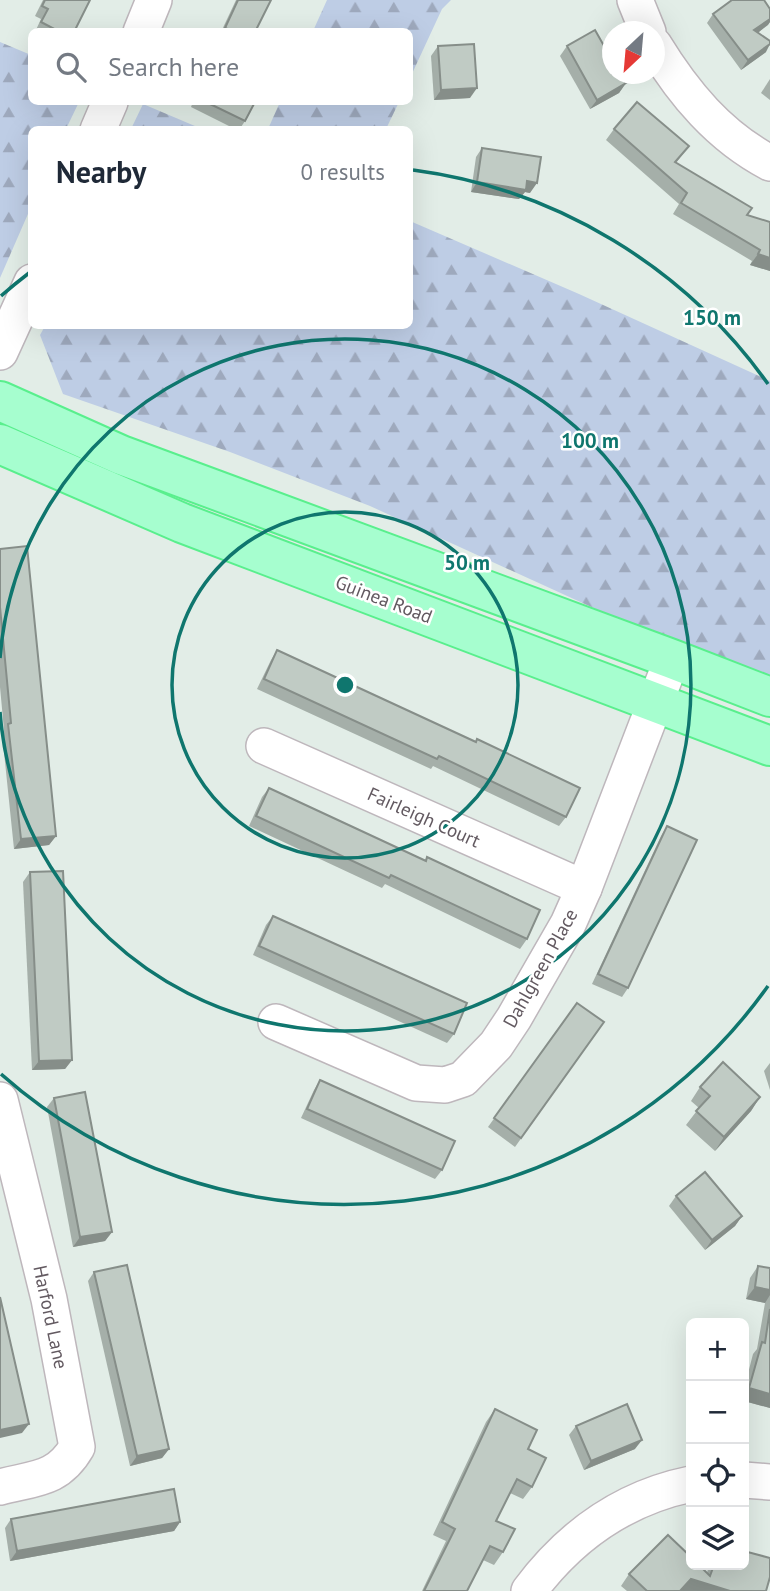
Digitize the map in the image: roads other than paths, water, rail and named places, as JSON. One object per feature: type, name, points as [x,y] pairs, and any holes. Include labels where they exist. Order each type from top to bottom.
[{"type":"main road","points":[[0,401],[121,455],[770,697]]},
{"type":"main road","name":"Guinea Road","points":[[0,444],[182,523],[770,746]]},
{"type":"street","points":[[143,28],[154,0]]},
{"type":"street","points":[[635,0],[644,21]]},
{"type":"street","points":[[665,63],[710,120],[741,145],[770,163]]},
{"type":"street","points":[[100,126],[109,105]]},
{"type":"street","points":[[0,352],[28,291]]},
{"type":"street","name":"Dahlgreen Place","points":[[276,1022],[416,1083],[445,1085],[463,1079],[496,1045],[568,924],[672,659]]},
{"type":"street","name":"Fairleigh Court","points":[[264,746],[584,888]]},
{"type":"street","name":"Harford Lane","points":[[0,1105],[49,1299],[77,1447],[67,1463],[53,1474],[0,1487]]},
{"type":"street","points":[[749,1480],[770,1482]]},
{"type":"street","points":[[529,1591],[557,1556],[598,1522],[646,1497],[686,1486]]}]
